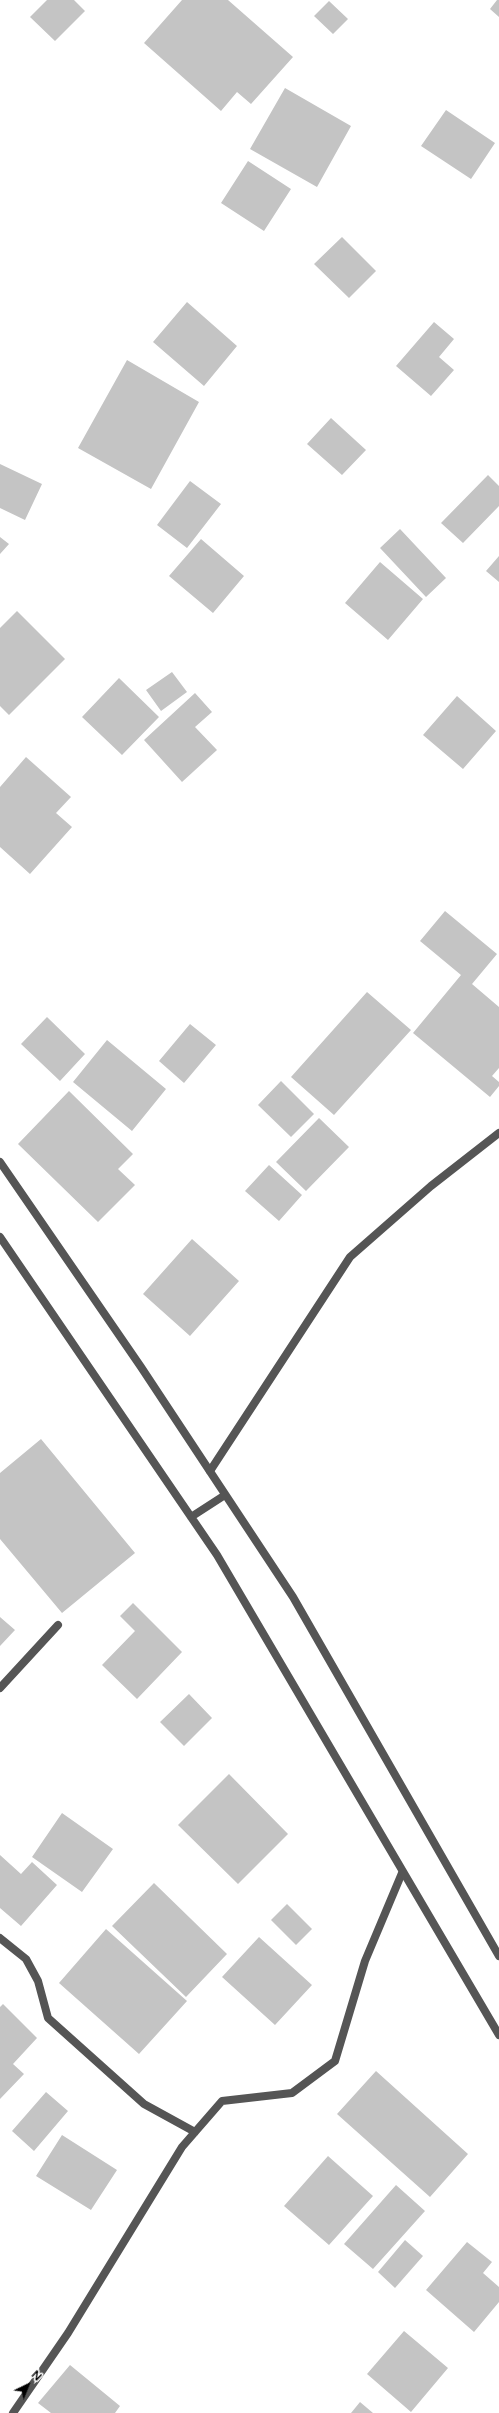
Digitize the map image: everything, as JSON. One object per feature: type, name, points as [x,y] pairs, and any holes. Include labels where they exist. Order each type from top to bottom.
[{"type":"street","points":[[210,1471],[350,1257],[432,1186],[499,1133]]},
{"type":"street","points":[[0,1162],[210,1471],[293,1597],[499,1956]]},
{"type":"street","points":[[0,1237],[217,1555],[499,2036]]},
{"type":"street","points":[[191,1517],[225,1495]]},
{"type":"street","points":[[0,1688],[58,1625]]},
{"type":"street","points":[[13,2413],[68,2333],[182,2147],[222,2101],[292,2093],[335,2061],[365,1961],[402,1872]]},
{"type":"street","points":[[0,1938],[26,1959],[38,1981],[48,2018],[144,2104],[195,2132]]},
{"type":"building","points":[[47,0],[74,0],[85,11],[55,41],[30,17]]},
{"type":"building","points":[[182,0],[228,0],[293,57],[251,104],[237,92],[221,111],[144,43]]},
{"type":"building","points":[[497,0],[499,0],[499,17],[490,9]]},
{"type":"building","points":[[329,1],[348,19],[333,34],[314,16]]},
{"type":"building","points":[[285,88],[351,126],[317,187],[250,149]]},
{"type":"building","points":[[446,110],[495,143],[471,179],[421,146]]},
{"type":"building","points":[[248,161],[291,189],[264,231],[221,203]]},
{"type":"building","points":[[342,237],[376,271],[349,298],[314,264]]},
{"type":"building","points":[[187,302],[237,346],[204,386],[153,342]]},
{"type":"building","points":[[434,322],[454,339],[439,357],[454,370],[431,396],[396,366]]},
{"type":"building","points":[[127,360],[199,402],[151,489],[78,448]]},
{"type":"building","points":[[331,418],[366,450],[342,475],[307,444]]},
{"type":"building","points":[[0,464],[42,484],[25,520],[0,508]]},
{"type":"building","points":[[488,475],[499,486],[499,506],[463,543],[441,523]]},
{"type":"building","points":[[190,481],[221,504],[187,548],[157,525]]},
{"type":"building","points":[[400,529],[446,578],[426,597],[380,548]]},
{"type":"building","points":[[0,537],[9,544],[0,554]]},
{"type":"building","points":[[201,539],[244,576],[213,613],[169,576]]},
{"type":"building","points":[[499,556],[499,582],[486,571]]},
{"type":"building","points":[[380,562],[423,599],[388,640],[345,603]]},
{"type":"building","points":[[17,611],[65,659],[9,715],[0,706],[0,628]]},
{"type":"building","points":[[172,672],[187,692],[161,711],[146,690]]},
{"type":"building","points":[[119,678],[159,717],[122,755],[82,717]]},
{"type":"building","points":[[195,693],[212,712],[195,727],[217,750],[182,782],[144,740]]},
{"type":"building","points":[[457,696],[496,731],[463,769],[423,735]]},
{"type":"building","points":[[26,757],[71,797],[56,813],[72,827],[30,874],[0,847],[0,787]]},
{"type":"building","points":[[445,911],[497,954],[472,984],[499,1007],[499,1068],[492,1076],[499,1082],[499,1086],[490,1097],[413,1033],[461,975],[420,941]]},
{"type":"building","points":[[367,992],[411,1030],[334,1115],[291,1077]]},
{"type":"building","points":[[47,1017],[85,1054],[60,1081],[21,1044]]},
{"type":"building","points":[[190,1024],[216,1045],[184,1083],[159,1061]]},
{"type":"building","points":[[107,1040],[166,1089],[132,1131],[73,1082]]},
{"type":"building","points":[[281,1081],[314,1114],[291,1137],[258,1105]]},
{"type":"building","points":[[69,1091],[133,1154],[118,1169],[135,1185],[98,1222],[18,1144]]},
{"type":"building","points":[[319,1118],[349,1147],[306,1191],[276,1162]]},
{"type":"building","points":[[269,1165],[302,1195],[279,1221],[245,1191]]},
{"type":"building","points":[[192,1239],[239,1281],[190,1336],[143,1294]]},
{"type":"building","points":[[41,1439],[135,1553],[62,1613],[0,1539],[0,1473]]},
{"type":"building","points":[[133,1603],[182,1652],[137,1699],[102,1665],[135,1631],[120,1616]]},
{"type":"building","points":[[0,1617],[15,1630],[0,1646]]},
{"type":"building","points":[[189,1694],[212,1718],[184,1746],[160,1722]]},
{"type":"building","points":[[229,1774],[288,1834],[238,1884],[178,1825]]},
{"type":"building","points":[[62,1813],[113,1849],[82,1892],[32,1857]]},
{"type":"building","points":[[0,1855],[21,1874],[32,1862],[57,1885],[21,1926],[0,1908]]},
{"type":"building","points":[[154,1883],[227,1954],[186,1997],[112,1926]]},
{"type":"building","points":[[287,1904],[312,1929],[296,1945],[271,1920]]},
{"type":"building","points":[[106,1929],[187,2001],[139,2054],[59,1983]]},
{"type":"building","points":[[259,1937],[312,1985],[275,2025],[222,1977]]},
{"type":"building","points":[[3,2004],[37,2038],[13,2064],[24,2074],[0,2099],[0,2007]]},
{"type":"building","points":[[376,2071],[468,2154],[430,2197],[337,2114]]},
{"type":"building","points":[[46,2092],[68,2111],[34,2151],[12,2131]]},
{"type":"building","points":[[62,2135],[117,2170],[91,2210],[36,2176]]},
{"type":"building","points":[[328,2156],[373,2196],[329,2245],[284,2206]]},
{"type":"building","points":[[396,2185],[425,2211],[373,2269],[344,2244]]},
{"type":"building","points":[[405,2240],[423,2256],[395,2288],[378,2272]]},
{"type":"building","points":[[467,2242],[492,2262],[483,2273],[499,2287],[499,2302],[474,2332],[426,2290]]},
{"type":"building","points":[[404,2331],[448,2368],[411,2412],[367,2374]]},
{"type":"building","points":[[70,2365],[120,2406],[115,2413],[51,2413],[38,2403]]},
{"type":"building","points":[[360,2402],[373,2413],[351,2413]]}]
